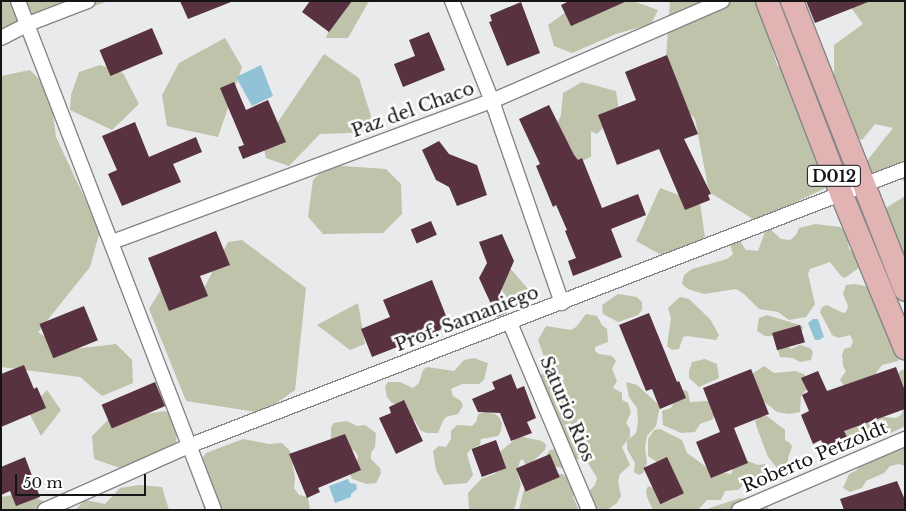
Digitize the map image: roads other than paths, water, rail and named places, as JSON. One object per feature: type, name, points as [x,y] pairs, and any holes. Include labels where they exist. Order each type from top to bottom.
[{"type":"main road","name":"D012","points":[[767,1],[841,193],[905,348]]},
{"type":"main road","name":"D012","points":[[792,1],[905,290]]},
{"type":"street","points":[[18,1],[191,445],[214,510]]},
{"type":"street","points":[[1,38],[28,24],[88,1]]},
{"type":"street","points":[[452,1],[492,101],[562,302]]},
{"type":"street","name":"Paz del Chaco","points":[[112,242],[492,101],[722,1]]},
{"type":"street","name":"Prof. Samaniego","points":[[46,510],[191,445],[905,169]]},
{"type":"street","name":"Saturio Rios","points":[[510,323],[588,510]]},
{"type":"street","name":"Roberto Petzoldt","points":[[739,510],[905,439]]},
{"type":"water","points":[[261,65],[273,96],[252,106],[236,77]]},
{"type":"water","points":[[813,319],[818,319],[824,337],[819,340],[815,340],[808,323]]},
{"type":"water","points":[[348,479],[350,483],[356,484],[357,489],[351,494],[351,497],[335,503],[329,486]]}]
